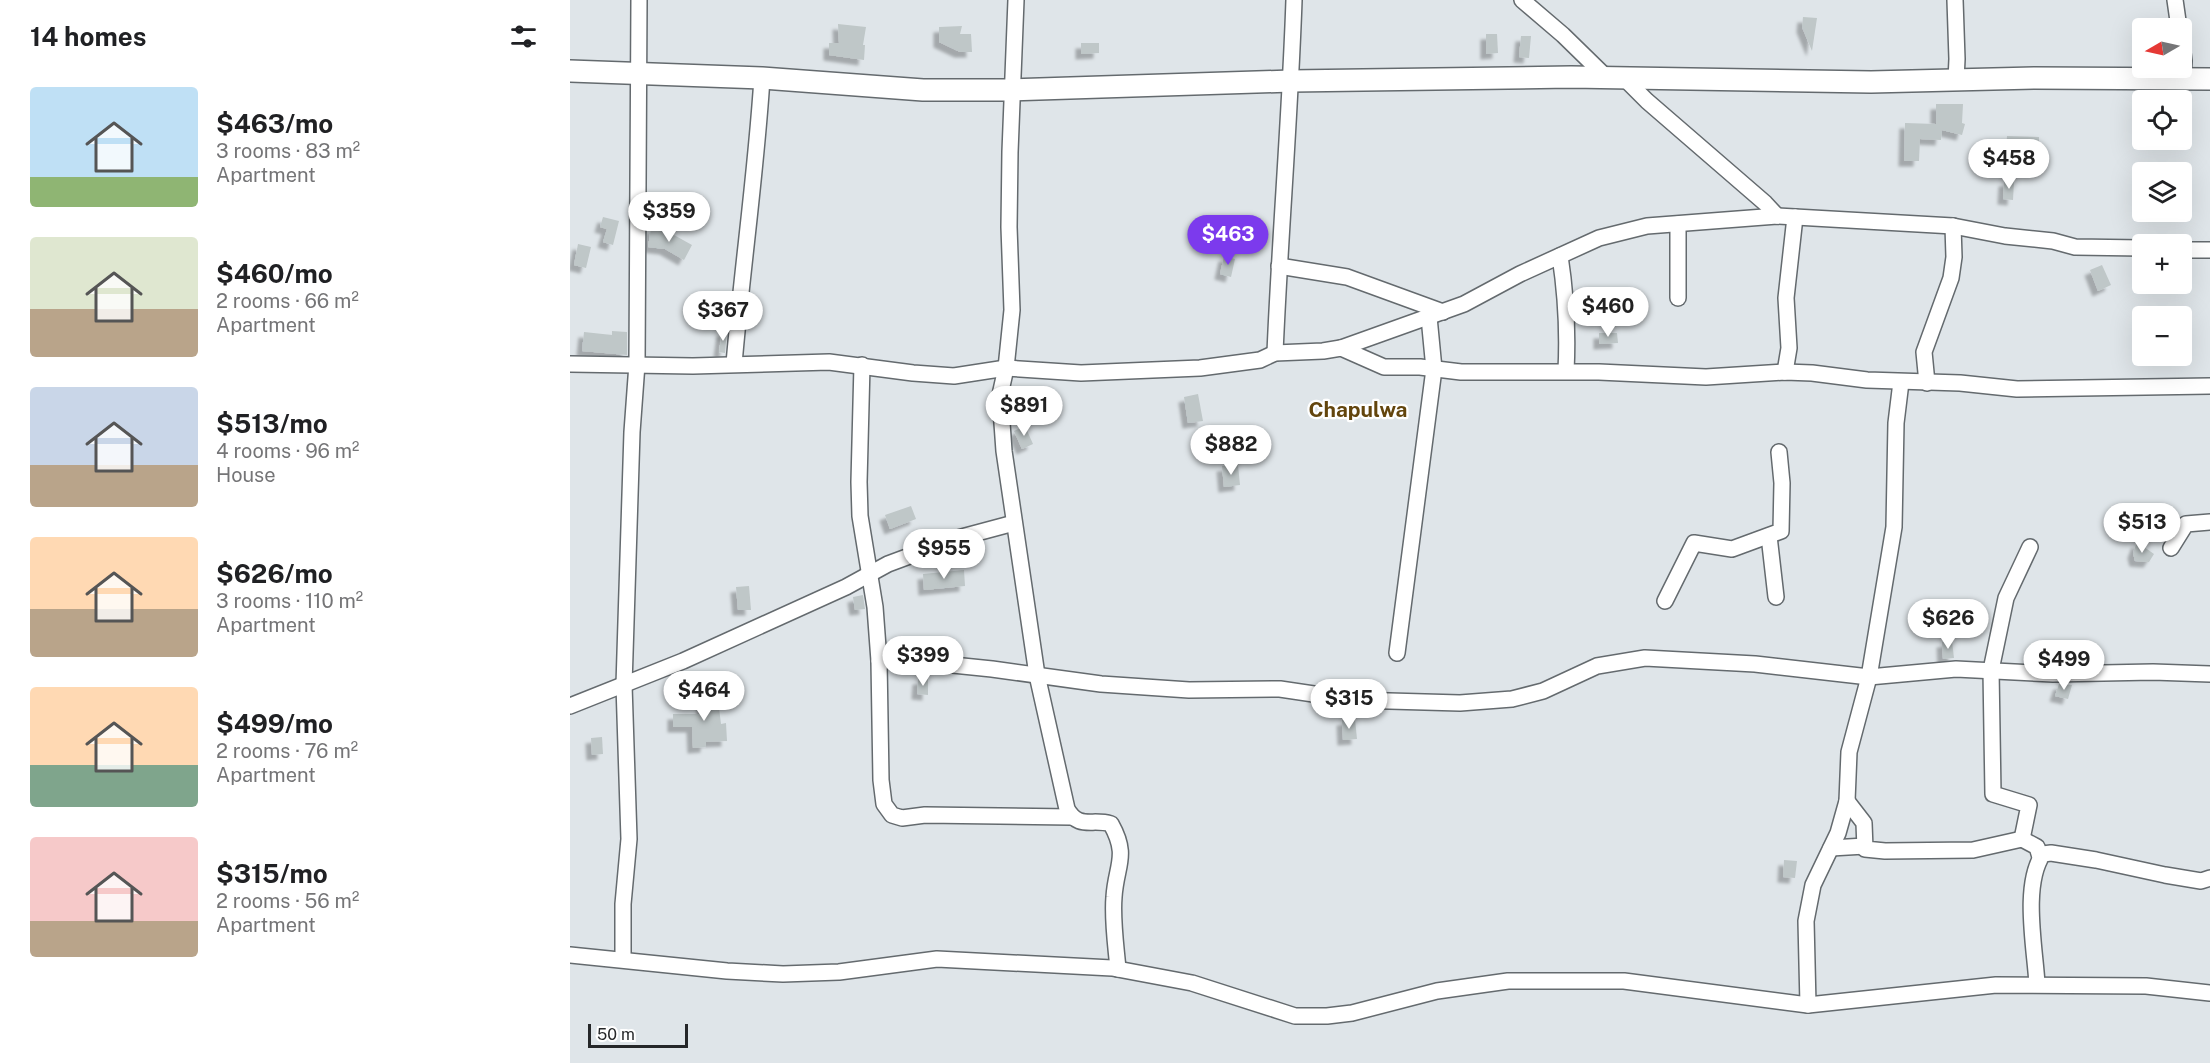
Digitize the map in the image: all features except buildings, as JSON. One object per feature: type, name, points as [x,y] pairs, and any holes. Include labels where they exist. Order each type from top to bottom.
[{"type":"street","points":[[623,959],[623,904],[629,839],[624,685],[632,432],[637,363],[639,0]]},
{"type":"street","points":[[1016,0],[1011,90],[1009,227],[1012,310],[1006,368],[1000,395],[1004,451],[1037,675],[1066,809],[1071,818]]},
{"type":"street","points":[[1275,353],[1278,266],[1292,81],[1294,0]]},
{"type":"street","points":[[1522,0],[1615,78],[1647,101],[1765,203],[1776,216]]},
{"type":"street","points":[[1955,0],[1958,59],[1956,80]]},
{"type":"street","points":[[2175,0],[2178,18]]},
{"type":"street","points":[[570,71],[762,78],[923,90],[1011,90],[1292,81],[1615,78],[1808,81],[2210,79]]},
{"type":"street","points":[[734,364],[762,78]]},
{"type":"street","points":[[570,364],[637,363],[693,366],[829,362],[954,376],[1006,368],[1081,373],[1200,368],[1260,360],[1275,353],[1341,348],[1464,304],[1520,274],[1599,237],[1624,231],[1678,224],[1776,216],[1953,226],[2005,236],[2053,241],[2075,247],[2132,248]]},
{"type":"street","points":[[1785,372],[1789,348],[1786,298],[1795,217]]},
{"type":"street","points":[[1678,224],[1678,298]]},
{"type":"street","points":[[1927,383],[1924,352],[1939,317],[1951,278],[1954,257],[1953,226]]},
{"type":"street","points":[[2192,250],[2210,250]]},
{"type":"street","points":[[1560,256],[1568,332],[1566,371]]},
{"type":"street","points":[[1278,266],[1347,277],[1436,314]]},
{"type":"street","points":[[1397,653],[1434,369],[1436,314]]},
{"type":"street","points":[[1341,348],[1384,367],[1461,372],[1566,371],[1706,377],[1785,372],[1901,382],[1960,383],[2034,389],[2210,386]]},
{"type":"street","points":[[862,365],[860,516],[871,574],[879,661],[881,780],[884,804],[892,815],[902,818],[925,815],[1071,818],[1080,822],[1104,821],[1112,824],[1119,838],[1122,856],[1113,898],[1118,969]]},
{"type":"street","points":[[1808,1005],[1806,921],[1813,885],[1838,833],[1847,801],[1849,752],[1869,677],[1894,527],[1896,423],[1901,382]]},
{"type":"street","points":[[1665,601],[1694,543],[1732,549],[1781,531],[1782,483],[1779,452]]},
{"type":"street","points":[[2171,548],[2186,524],[2210,522]]},
{"type":"street","points":[[570,705],[683,661],[888,564],[931,548],[1014,524]]},
{"type":"street","points":[[1769,536],[1776,597]]},
{"type":"street","points":[[2022,839],[2029,804],[1993,795],[1991,670],[2006,597],[2030,547]]},
{"type":"street","points":[[879,661],[904,660],[1112,685],[1189,690],[1280,689],[1354,700],[1460,703],[1512,699],[1543,691],[1597,666],[1645,658],[1755,664],[1869,677],[1934,670],[1991,670],[2052,674],[2152,672],[2210,674]]},
{"type":"street","points":[[1847,801],[1864,823],[1865,849],[1885,851],[1973,850],[2022,839],[2037,847],[2040,857]]},
{"type":"street","points":[[1831,848],[1865,846]]},
{"type":"street","points":[[2037,984],[2032,892],[2036,864],[2043,854],[2051,853],[2106,861],[2201,881],[2210,878]]},
{"type":"street","points":[[570,955],[727,972],[783,974],[839,972],[937,959],[1052,963],[1118,969],[1192,983],[1294,1016],[1352,1013],[1437,991],[1508,981],[1624,981],[1808,1005],[1996,985],[2146,986],[2210,993]]},
{"type":"district","name":"Chapulwa","points":[[1358,410]]}]
